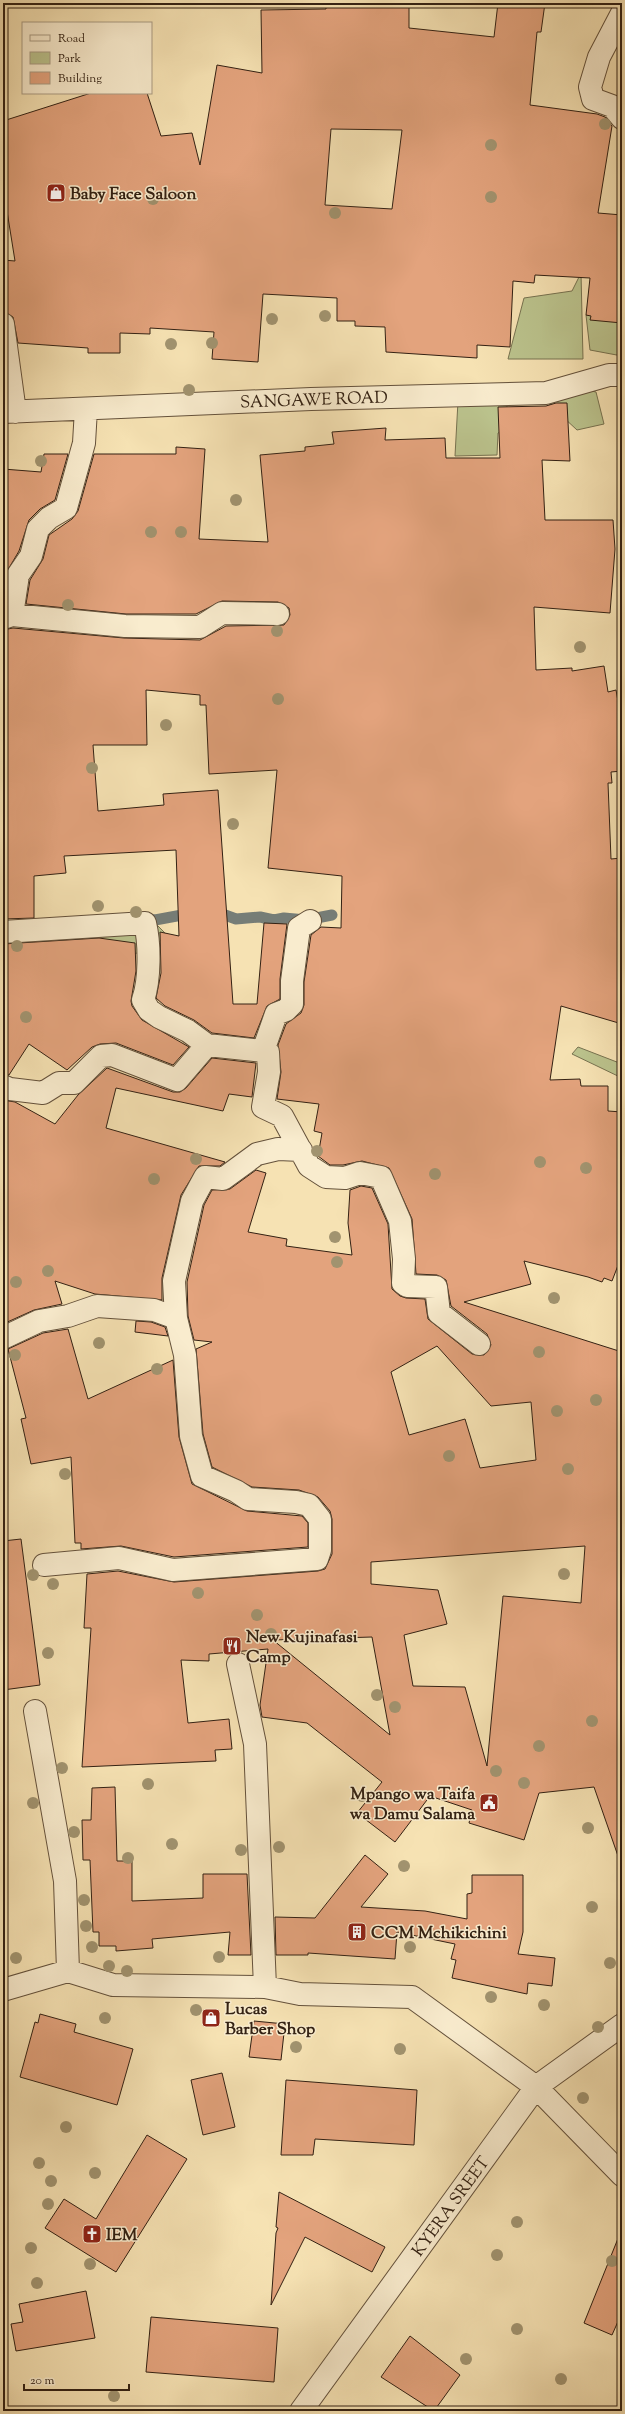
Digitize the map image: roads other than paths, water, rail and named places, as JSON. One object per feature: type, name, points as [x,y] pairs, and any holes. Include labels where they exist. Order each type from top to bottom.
[{"type":"street","points":[[622,13],[599,57],[590,86],[593,98],[612,106],[622,118]]},
{"type":"street","points":[[3,324],[9,412]]},
{"type":"street","name":"SANGAWE ROAD","points":[[9,412],[311,399],[546,393],[609,375],[622,375]]},
{"type":"street","points":[[86,408],[84,444],[66,508],[49,518],[38,530],[31,556],[18,575],[8,616],[125,626],[200,627],[222,613],[278,614]]},
{"type":"street","points":[[263,1050],[276,1014],[286,1010],[292,1004],[292,981],[299,928],[310,921]]},
{"type":"street","points":[[3,932],[145,923],[149,940],[144,1005],[158,1017],[188,1031],[207,1045],[263,1050],[268,1052],[269,1072],[263,1107],[282,1116],[309,1166],[326,1177],[345,1178],[360,1173],[381,1177],[400,1221],[404,1259],[404,1283],[407,1286],[436,1287],[439,1313],[479,1344]]},
{"type":"street","points":[[3,1086],[10,1089],[43,1093],[58,1083],[74,1084],[101,1056],[112,1055],[176,1080],[207,1045]]},
{"type":"street","points":[[44,1565],[119,1558],[173,1570],[317,1559],[319,1556],[320,1519],[309,1505],[296,1502],[248,1499],[236,1491],[202,1476],[191,1436],[185,1355],[176,1318],[174,1281],[192,1201],[205,1178],[223,1179],[257,1154],[278,1149],[301,1150]]},
{"type":"street","points":[[3,1338],[39,1321],[68,1316],[97,1306],[154,1310],[176,1318]]},
{"type":"street","points":[[238,1664],[256,1744],[264,1987]]},
{"type":"street","points":[[35,1711],[65,1880],[68,1971]]},
{"type":"street","points":[[3,1990],[68,1971],[112,1985],[264,1987],[300,1994],[412,1997],[536,2087],[622,2175]]},
{"type":"street","name":"KYERA SREET","points":[[301,2411],[536,2087],[622,2025]]},
{"type":"waterway","points":[[141,918],[155,920],[193,913]]},
{"type":"waterway","points":[[214,917],[220,918],[225,915],[236,919],[260,917],[274,920],[284,918],[306,920],[332,915]]},
{"type":"place","name":"Baby Face Saloon","points":[[56,193]]},
{"type":"place","name":"New Kujinafasi Camp","points":[[232,1646]]},
{"type":"place","name":"Mpango wa Taifa wa Damu Salama","points":[[489,1803]]},
{"type":"place","name":"CCM Mchikichini","points":[[357,1932]]},
{"type":"place","name":"Lucas Barber Shop","points":[[211,2018]]},
{"type":"place","name":"IEM","points":[[92,2234]]}]
